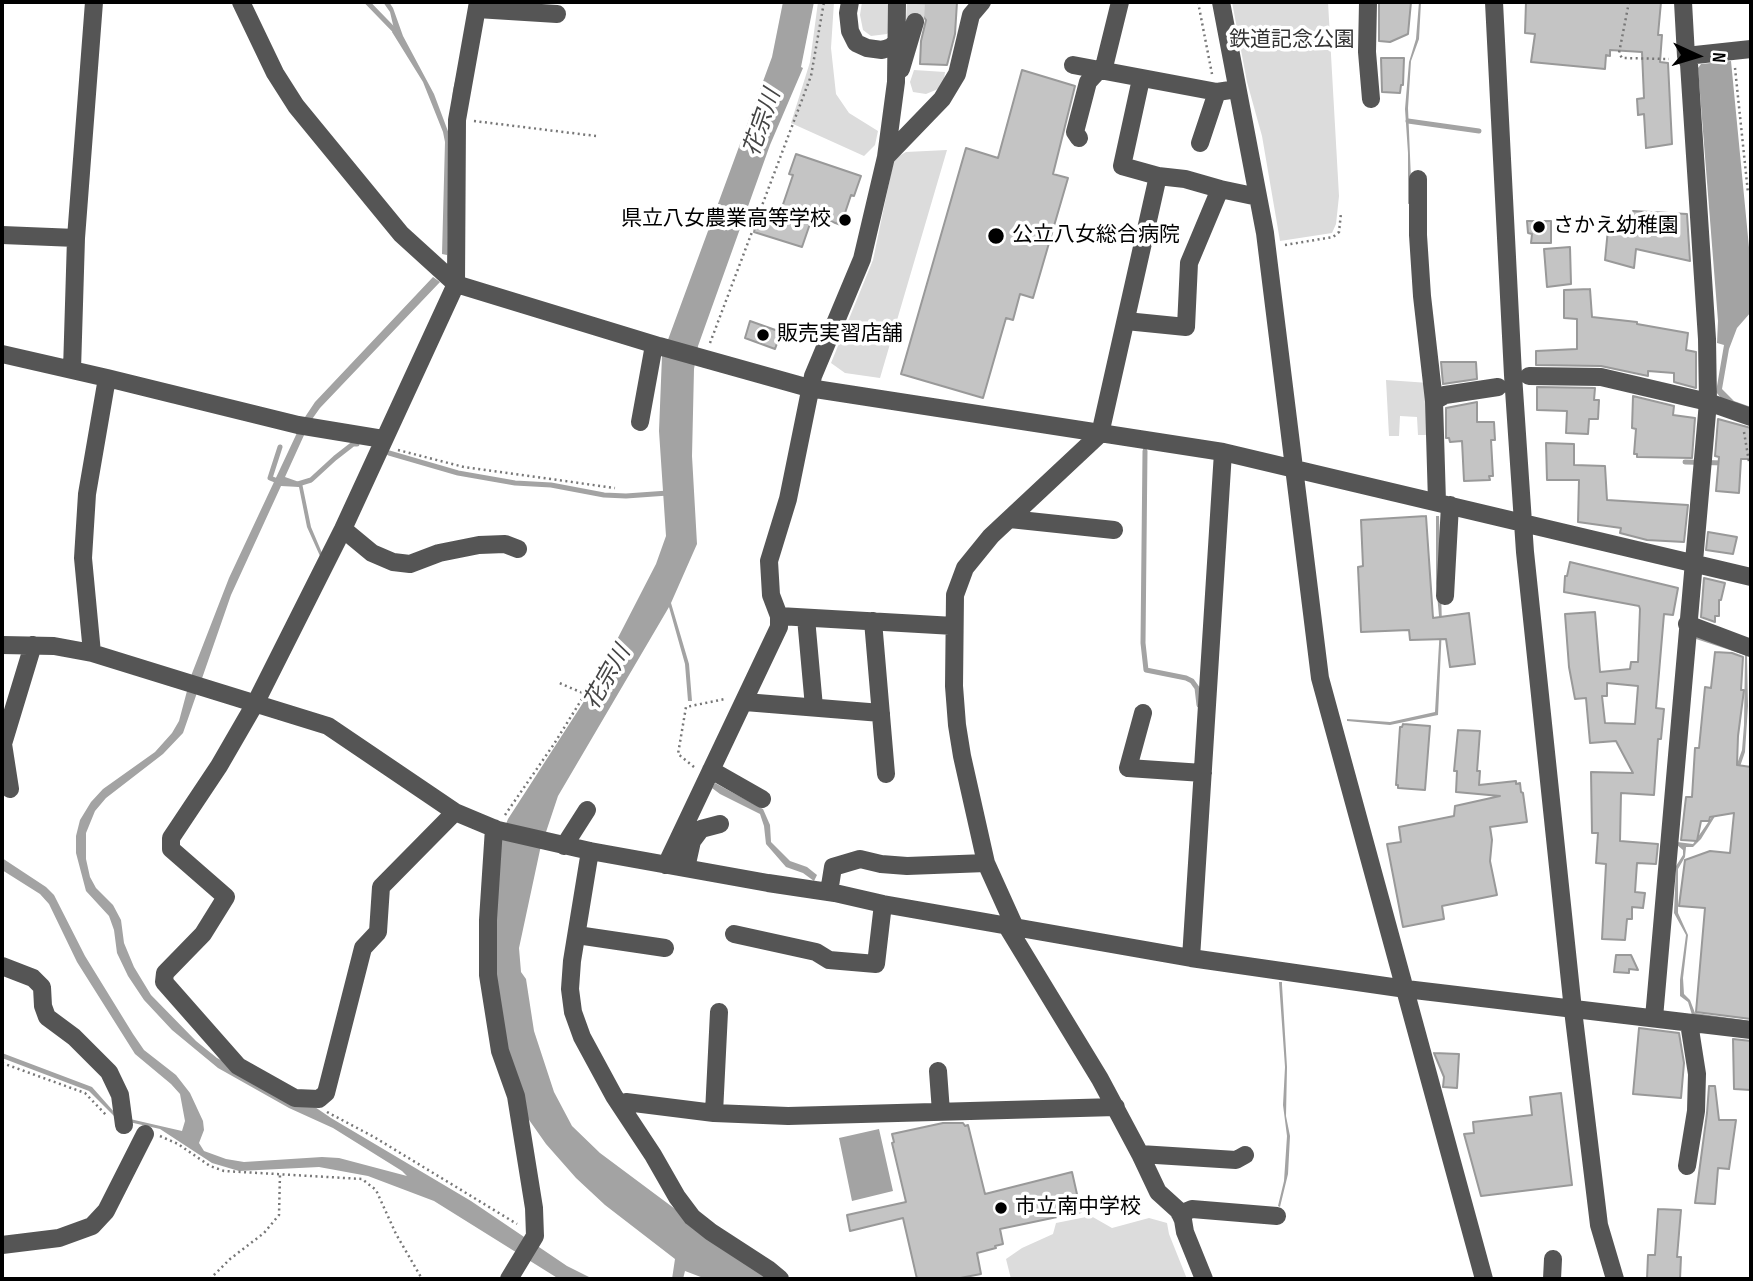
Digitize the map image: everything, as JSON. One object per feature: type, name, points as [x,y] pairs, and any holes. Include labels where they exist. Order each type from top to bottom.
[{"type":"street","points":[[72,370],[76,237],[94,2]]},
{"type":"street","points":[[241,2],[275,73],[296,106],[401,234],[456,284],[657,346],[704,353],[809,388],[1223,452],[1751,577]]},
{"type":"street","points":[[850,2],[850,31],[856,43],[883,50],[897,41]]},
{"type":"street","points":[[666,865],[779,628],[779,616],[771,595],[769,561],[788,499],[809,388],[862,259],[886,157],[896,82],[897,2]]},
{"type":"street","points":[[886,157],[942,99],[957,74],[971,15],[982,2]]},
{"type":"street","points":[[1079,138],[1075,132],[1088,82],[1101,71],[1120,2]]},
{"type":"street","points":[[1222,2],[1265,233],[1320,678],[1484,1279]]},
{"type":"street","points":[[1368,2],[1367,52],[1371,99]]},
{"type":"street","points":[[1494,2],[1523,523],[1573,1010],[1599,1225],[1615,1279]]},
{"type":"street","points":[[1654,1018],[1708,402],[1707,339],[1689,64],[1686,58],[1682,2]]},
{"type":"street","points":[[455,811],[381,887],[378,932],[363,948],[326,1093],[315,1100],[295,1098],[238,1066],[164,982],[165,973],[203,934],[226,897],[171,849],[171,838],[219,766],[256,702],[343,529],[456,284],[457,120],[478,5],[558,14]]},
{"type":"street","points":[[896,82],[907,55],[915,22]]},
{"type":"street","points":[[1686,58],[1751,48]]},
{"type":"street","points":[[1073,65],[1217,92],[1237,89]]},
{"type":"street","points":[[1141,79],[1122,166],[1258,197]]},
{"type":"street","points":[[1200,143],[1217,92]]},
{"type":"street","points":[[1158,176],[1100,434],[991,536],[965,568],[955,595],[957,725],[986,863],[1009,924],[1116,1107],[1158,1192],[1180,1214],[1204,1279]]},
{"type":"street","points":[[1418,179],[1422,296],[1443,504],[1445,596]]},
{"type":"street","points":[[1126,321],[1186,327],[1189,263],[1220,189]]},
{"type":"street","points":[[2,235],[76,237]]},
{"type":"street","points":[[640,422],[657,346]]},
{"type":"street","points":[[3,360],[72,370],[382,442]]},
{"type":"street","points":[[1529,376],[1601,377],[1708,402],[1746,416]]},
{"type":"street","points":[[92,653],[83,558],[87,494],[107,378]]},
{"type":"street","points":[[1434,401],[1444,395],[1498,387]]},
{"type":"street","points":[[1191,958],[1223,452]]},
{"type":"street","points":[[1010,519],[1114,530]]},
{"type":"street","points":[[343,529],[372,553],[393,562],[410,564],[439,553],[479,545],[505,544],[518,550]]},
{"type":"street","points":[[779,616],[954,626]]},
{"type":"street","points":[[806,618],[814,708]]},
{"type":"street","points":[[873,621],[886,774]]},
{"type":"street","points":[[1687,624],[1745,646]]},
{"type":"street","points":[[2,645],[54,646],[92,653],[328,726],[455,811],[496,829],[557,844],[1191,958],[1406,989],[1751,1030]]},
{"type":"street","points":[[10,789],[3,744],[33,645]]},
{"type":"street","points":[[748,695],[814,708],[880,713]]},
{"type":"street","points":[[1143,713],[1128,768],[1203,773]]},
{"type":"street","points":[[709,774],[762,799]]},
{"type":"street","points":[[557,844],[587,810]]},
{"type":"street","points":[[686,868],[691,841],[701,830],[720,824]]},
{"type":"street","points":[[496,829],[488,919],[488,975],[500,1051],[516,1096],[534,1208],[535,1236],[509,1279]]},
{"type":"street","points":[[590,851],[570,989],[573,1012],[591,1057],[692,1217],[780,1279]]},
{"type":"street","points":[[829,892],[833,867],[860,859],[907,866],[986,863]]},
{"type":"street","points":[[734,934],[816,952],[830,961],[876,964],[883,904]]},
{"type":"street","points":[[577,935],[665,948]]},
{"type":"street","points":[[2,966],[33,978],[42,987],[43,1006],[47,1017],[74,1037],[109,1072],[120,1095],[124,1125]]},
{"type":"street","points":[[714,1113],[719,1012]]},
{"type":"street","points":[[1687,1166],[1696,1111],[1697,1074],[1689,1023]]},
{"type":"street","points":[[938,1070],[941,1112]]},
{"type":"street","points":[[626,1102],[714,1113],[788,1116],[1116,1107]]},
{"type":"street","points":[[2,1245],[59,1238],[92,1226],[106,1211],[145,1134]]},
{"type":"street","points":[[1140,1154],[1236,1160],[1245,1155]]},
{"type":"street","points":[[1180,1214],[1192,1209],[1277,1216]]},
{"type":"street","points":[[1552,1279],[1553,1259]]},
{"type":"path","points":[[704,353],[811,76],[824,2]]},
{"type":"path","points":[[1198,2],[1217,92]]},
{"type":"path","points":[[1629,2],[1619,53],[1622,58],[1686,58]]},
{"type":"path","points":[[1733,51],[1748,193]]},
{"type":"path","points":[[457,120],[596,136]]},
{"type":"path","points":[[1285,245],[1333,237],[1339,232],[1341,213]]},
{"type":"path","points":[[1746,416],[1751,466]]},
{"type":"path","points":[[382,442],[464,467],[615,488]]},
{"type":"path","points":[[496,829],[585,694],[558,682]]},
{"type":"path","points":[[709,774],[678,754],[686,707],[748,695]]},
{"type":"path","points":[[2,1063],[85,1093],[110,1120],[124,1125]]},
{"type":"path","points":[[315,1100],[326,1111],[374,1137],[535,1236]]},
{"type":"path","points":[[145,1134],[157,1135],[178,1144],[210,1166],[224,1171],[362,1179],[376,1189],[396,1234],[422,1279]]},
{"type":"path","points":[[210,1279],[230,1259],[264,1233],[279,1215],[280,1174]]},
{"type":"green space","points":[[818,2],[834,2],[831,48],[836,94],[849,113],[878,131],[875,145],[864,156],[791,123],[810,62]]},
{"type":"green space","points":[[862,2],[891,2],[892,28],[887,34],[871,36],[863,30],[860,15]]},
{"type":"green space","name":"鉄道記念公園","points":[[1232,2],[1328,2],[1339,196],[1336,224],[1332,233],[1280,241],[1262,136],[1247,82]]},
{"type":"green space","points":[[914,70],[945,72],[943,87],[926,94],[913,92],[910,82]]},
{"type":"green space","points":[[947,150],[880,378],[845,373],[831,363],[873,260],[894,159],[906,152]]},
{"type":"green space","points":[[1386,380],[1429,383],[1431,435],[1418,435],[1417,417],[1400,416],[1399,436],[1389,436]]},
{"type":"green space","points":[[1091,1216],[1112,1228],[1149,1218],[1167,1223],[1187,1279],[1011,1279],[1006,1259],[1022,1248],[1053,1234],[1056,1223]]},
{"type":"water","points":[[383,2],[389,2],[393,8],[403,36],[434,94],[449,134],[453,90],[462,52],[449,174],[447,255],[442,254],[443,132],[423,82],[392,32],[394,29],[390,12]]},
{"type":"water","name":"花宗川","points":[[783,2],[814,2],[801,67],[803,68],[770,145],[698,346],[694,369],[692,456],[697,544],[671,603],[689,664],[692,701],[688,701],[685,664],[669,607],[558,796],[540,850],[519,948],[521,972],[526,979],[534,1031],[554,1092],[572,1126],[600,1153],[769,1279],[706,1279],[685,1271],[683,1279],[672,1279],[675,1259],[605,1205],[576,1178],[527,1117],[503,1043],[493,985],[498,844],[508,819],[590,692],[656,564],[666,536],[659,431],[662,356],[772,57]]},
{"type":"water","points":[[1419,2],[1419,39],[1411,61],[1408,108],[1412,203],[1408,204],[1405,109],[1409,62],[1416,39]]},
{"type":"water","points":[[1731,61],[1751,268],[1751,312],[1737,328],[1729,349],[1722,389],[1734,401],[1751,407],[1751,411],[1721,398],[1716,392],[1724,345],[1717,343],[1718,321],[1698,68],[1701,64]]},
{"type":"water","points":[[433,277],[440,282],[320,408],[310,422],[285,477],[302,483],[311,527],[322,553],[320,556],[307,527],[299,487],[281,486],[231,595],[183,733],[163,754],[106,798],[95,811],[86,833],[86,859],[96,888],[113,905],[121,920],[124,943],[134,967],[151,995],[196,1041],[217,1058],[312,1105],[471,1201],[567,1266],[593,1279],[559,1279],[434,1201],[368,1176],[319,1167],[239,1171],[212,1163],[160,1129],[129,1122],[130,1119],[182,1131],[185,1121],[180,1094],[135,1054],[77,962],[49,904],[40,894],[2,870],[2,858],[54,895],[85,956],[133,1034],[144,1050],[176,1075],[190,1093],[203,1121],[204,1130],[199,1143],[204,1151],[244,1162],[339,1158],[407,1176],[333,1128],[289,1108],[218,1068],[172,1030],[144,1000],[128,976],[117,953],[109,916],[86,891],[76,853],[76,836],[80,820],[91,802],[103,789],[155,752],[179,721],[191,676],[229,578],[303,420],[315,402]]},
{"type":"water","points":[[1436,516],[1439,516],[1442,626],[1438,715],[1390,725],[1347,721],[1390,722],[1435,712],[1440,627],[1436,583]]},
{"type":"water","points":[[1694,632],[1747,655],[1748,706],[1745,752],[1733,787],[1701,839],[1693,847],[1686,847],[1685,857],[1678,869],[1678,913],[1688,935],[1684,994],[1690,1000],[1695,1013],[1751,1022],[1692,1015],[1688,1002],[1680,996],[1686,935],[1674,913],[1676,866],[1683,855],[1677,842],[1693,844],[1725,798],[1742,750],[1744,725],[1745,655],[1693,638]]},
{"type":"water","points":[[715,783],[763,809],[770,825],[771,842],[790,861],[807,867],[817,875],[814,881],[803,873],[786,867],[766,844],[760,814],[720,794],[712,788]]},
{"type":"water","points":[[1279,982],[1282,982],[1287,1067],[1286,1116],[1290,1136],[1288,1174],[1280,1207],[1287,1136],[1283,1105],[1285,1067]]},
{"type":"water","points":[[2,1053],[92,1087],[115,1113],[115,1117],[89,1091],[2,1058]]},
{"type":"water","points":[[879,1129],[893,1191],[852,1201],[839,1138]]},
{"type":"building","points":[[909,2],[957,2],[955,34],[947,65],[920,64],[921,41],[926,20],[919,11],[908,13]]},
{"type":"building","points":[[1379,2],[1411,2],[1408,34],[1390,42],[1379,41]]},
{"type":"building","points":[[1526,2],[1661,2],[1658,35],[1662,35],[1660,62],[1668,63],[1672,144],[1646,148],[1644,114],[1638,115],[1637,99],[1644,98],[1642,52],[1610,50],[1610,56],[1606,55],[1605,69],[1531,62],[1535,34],[1525,33]]},
{"type":"building","points":[[1381,58],[1404,58],[1400,93],[1382,92]]},
{"type":"building","name":"公立八女総合病院","points":[[1022,70],[1075,86],[1053,174],[1068,178],[1033,298],[1020,294],[1013,320],[1006,318],[983,398],[901,374],[966,148],[998,158]]},
{"type":"building","points":[[796,154],[861,176],[841,225],[813,215],[802,247],[754,232],[758,219],[776,225],[793,175],[789,174]]},
{"type":"building","points":[[1633,211],[1687,214],[1690,261],[1636,249],[1634,268],[1605,260],[1608,229],[1632,230]]},
{"type":"building","name":"さかえ幼稚園","points":[[1527,221],[1551,221],[1551,243],[1531,243],[1532,234],[1528,233]]},
{"type":"building","points":[[1570,247],[1571,284],[1547,287],[1544,249]]},
{"type":"building","points":[[1590,289],[1592,317],[1637,322],[1688,333],[1686,350],[1696,352],[1696,388],[1674,382],[1674,373],[1648,371],[1648,376],[1601,366],[1536,365],[1536,351],[1577,349],[1577,319],[1564,318],[1564,290]]},
{"type":"building","name":"販売実習店舗","points":[[750,321],[781,332],[775,349],[745,338]]},
{"type":"building","points":[[1441,362],[1476,362],[1477,379],[1443,384]]},
{"type":"building","points":[[1537,387],[1595,388],[1594,400],[1599,400],[1598,419],[1589,419],[1588,434],[1566,433],[1567,411],[1537,410]]},
{"type":"building","points":[[1633,396],[1674,406],[1673,415],[1695,418],[1692,458],[1637,457],[1637,454],[1634,454],[1636,429],[1632,428]]},
{"type":"building","points":[[1477,402],[1477,422],[1494,422],[1495,440],[1491,440],[1493,476],[1489,476],[1490,480],[1464,481],[1462,441],[1450,442],[1449,438],[1446,438],[1446,408]]},
{"type":"building","points":[[1718,419],[1751,428],[1751,459],[1741,459],[1739,493],[1716,491]]},
{"type":"building","points":[[1546,443],[1574,444],[1574,465],[1605,466],[1607,500],[1688,505],[1684,542],[1647,540],[1620,533],[1621,528],[1578,522],[1579,480],[1547,480]]},
{"type":"building","points":[[1426,516],[1433,618],[1469,613],[1475,664],[1450,667],[1446,639],[1410,640],[1409,630],[1361,632],[1358,567],[1363,566],[1361,520]]},
{"type":"building","points":[[1708,532],[1737,537],[1733,554],[1706,550]]},
{"type":"building","points":[[1570,562],[1678,588],[1673,615],[1664,614],[1656,708],[1664,709],[1661,739],[1658,739],[1654,795],[1621,793],[1620,841],[1658,844],[1656,864],[1637,863],[1635,892],[1645,893],[1643,908],[1632,907],[1632,919],[1627,919],[1625,940],[1602,939],[1606,864],[1596,863],[1598,833],[1592,833],[1591,772],[1633,773],[1616,741],[1590,743],[1586,698],[1575,699],[1569,667],[1565,614],[1595,612],[1600,672],[1630,669],[1631,662],[1638,662],[1640,609],[1639,606],[1564,592]],"holes":[[[1607,683],[1638,686],[1635,724],[1605,723],[1602,696],[1607,696]]]},
{"type":"building","points":[[1704,578],[1725,583],[1719,600],[1719,616],[1715,616],[1715,622],[1701,617]]},
{"type":"building","points":[[1715,652],[1743,657],[1741,690],[1744,690],[1737,765],[1751,767],[1751,1019],[1696,1012],[1705,908],[1679,906],[1685,860],[1710,851],[1730,853],[1734,813],[1701,821],[1697,841],[1681,840],[1686,797],[1692,797],[1695,748],[1699,748],[1705,687],[1711,688]]},
{"type":"building","points":[[1403,724],[1430,726],[1425,790],[1398,788],[1396,785],[1400,727]]},
{"type":"building","points":[[1458,730],[1480,731],[1477,771],[1480,771],[1479,785],[1516,781],[1516,784],[1520,783],[1527,822],[1490,827],[1490,861],[1497,895],[1442,906],[1444,919],[1403,927],[1387,844],[1401,842],[1399,827],[1454,816],[1455,806],[1500,796],[1456,792],[1457,771],[1454,771]]},
{"type":"building","points":[[1616,955],[1631,955],[1638,970],[1629,969],[1629,973],[1614,972]]},
{"type":"building","points":[[1639,1028],[1679,1033],[1684,1063],[1681,1098],[1633,1094]]},
{"type":"building","points":[[1733,1039],[1751,1041],[1751,1090],[1734,1089]]},
{"type":"building","points":[[1434,1053],[1459,1054],[1457,1088],[1443,1087],[1444,1077]]},
{"type":"building","points":[[1709,1086],[1715,1086],[1719,1120],[1736,1120],[1729,1169],[1718,1168],[1715,1204],[1695,1203]]},
{"type":"building","points":[[1561,1093],[1572,1185],[1481,1196],[1464,1134],[1474,1133],[1473,1122],[1532,1115],[1530,1097]]},
{"type":"building","points":[[943,1123],[968,1125],[985,1194],[1072,1172],[1081,1212],[1000,1229],[1003,1244],[977,1253],[981,1274],[955,1279],[917,1279],[903,1218],[850,1231],[847,1215],[906,1202],[892,1134]]},
{"type":"building","points":[[1658,1209],[1681,1210],[1677,1257],[1681,1257],[1680,1279],[1647,1279],[1648,1255],[1655,1255]]},
{"type":"waterway","points":[[367,2],[399,35]]},
{"type":"waterway","points":[[1408,121],[1479,131]]},
{"type":"waterway","points":[[298,484],[311,480],[335,458],[353,444],[357,444]]},
{"type":"waterway","points":[[280,447],[270,478],[280,482]]},
{"type":"waterway","points":[[1145,451],[1143,643],[1146,670],[1192,681],[1197,688],[1199,705]]},
{"type":"waterway","points":[[389,453],[458,473],[515,483],[551,485],[604,495],[668,493]]},
{"type":"waterway","points":[[1685,462],[1724,463]]},
{"type":"tunnel","points":[[915,22],[916,2]]},
{"type":"place","name":"県立八女農業高等学校","points":[[845,220]]},
{"type":"place","name":"さかえ幼稚園","points":[[1539,227]]},
{"type":"place","name":"公立八女総合病院","points":[[996,236]]},
{"type":"place","name":"販売実習店舗","points":[[763,335]]},
{"type":"place","name":"市立南中学校","points":[[1001,1208]]}]
